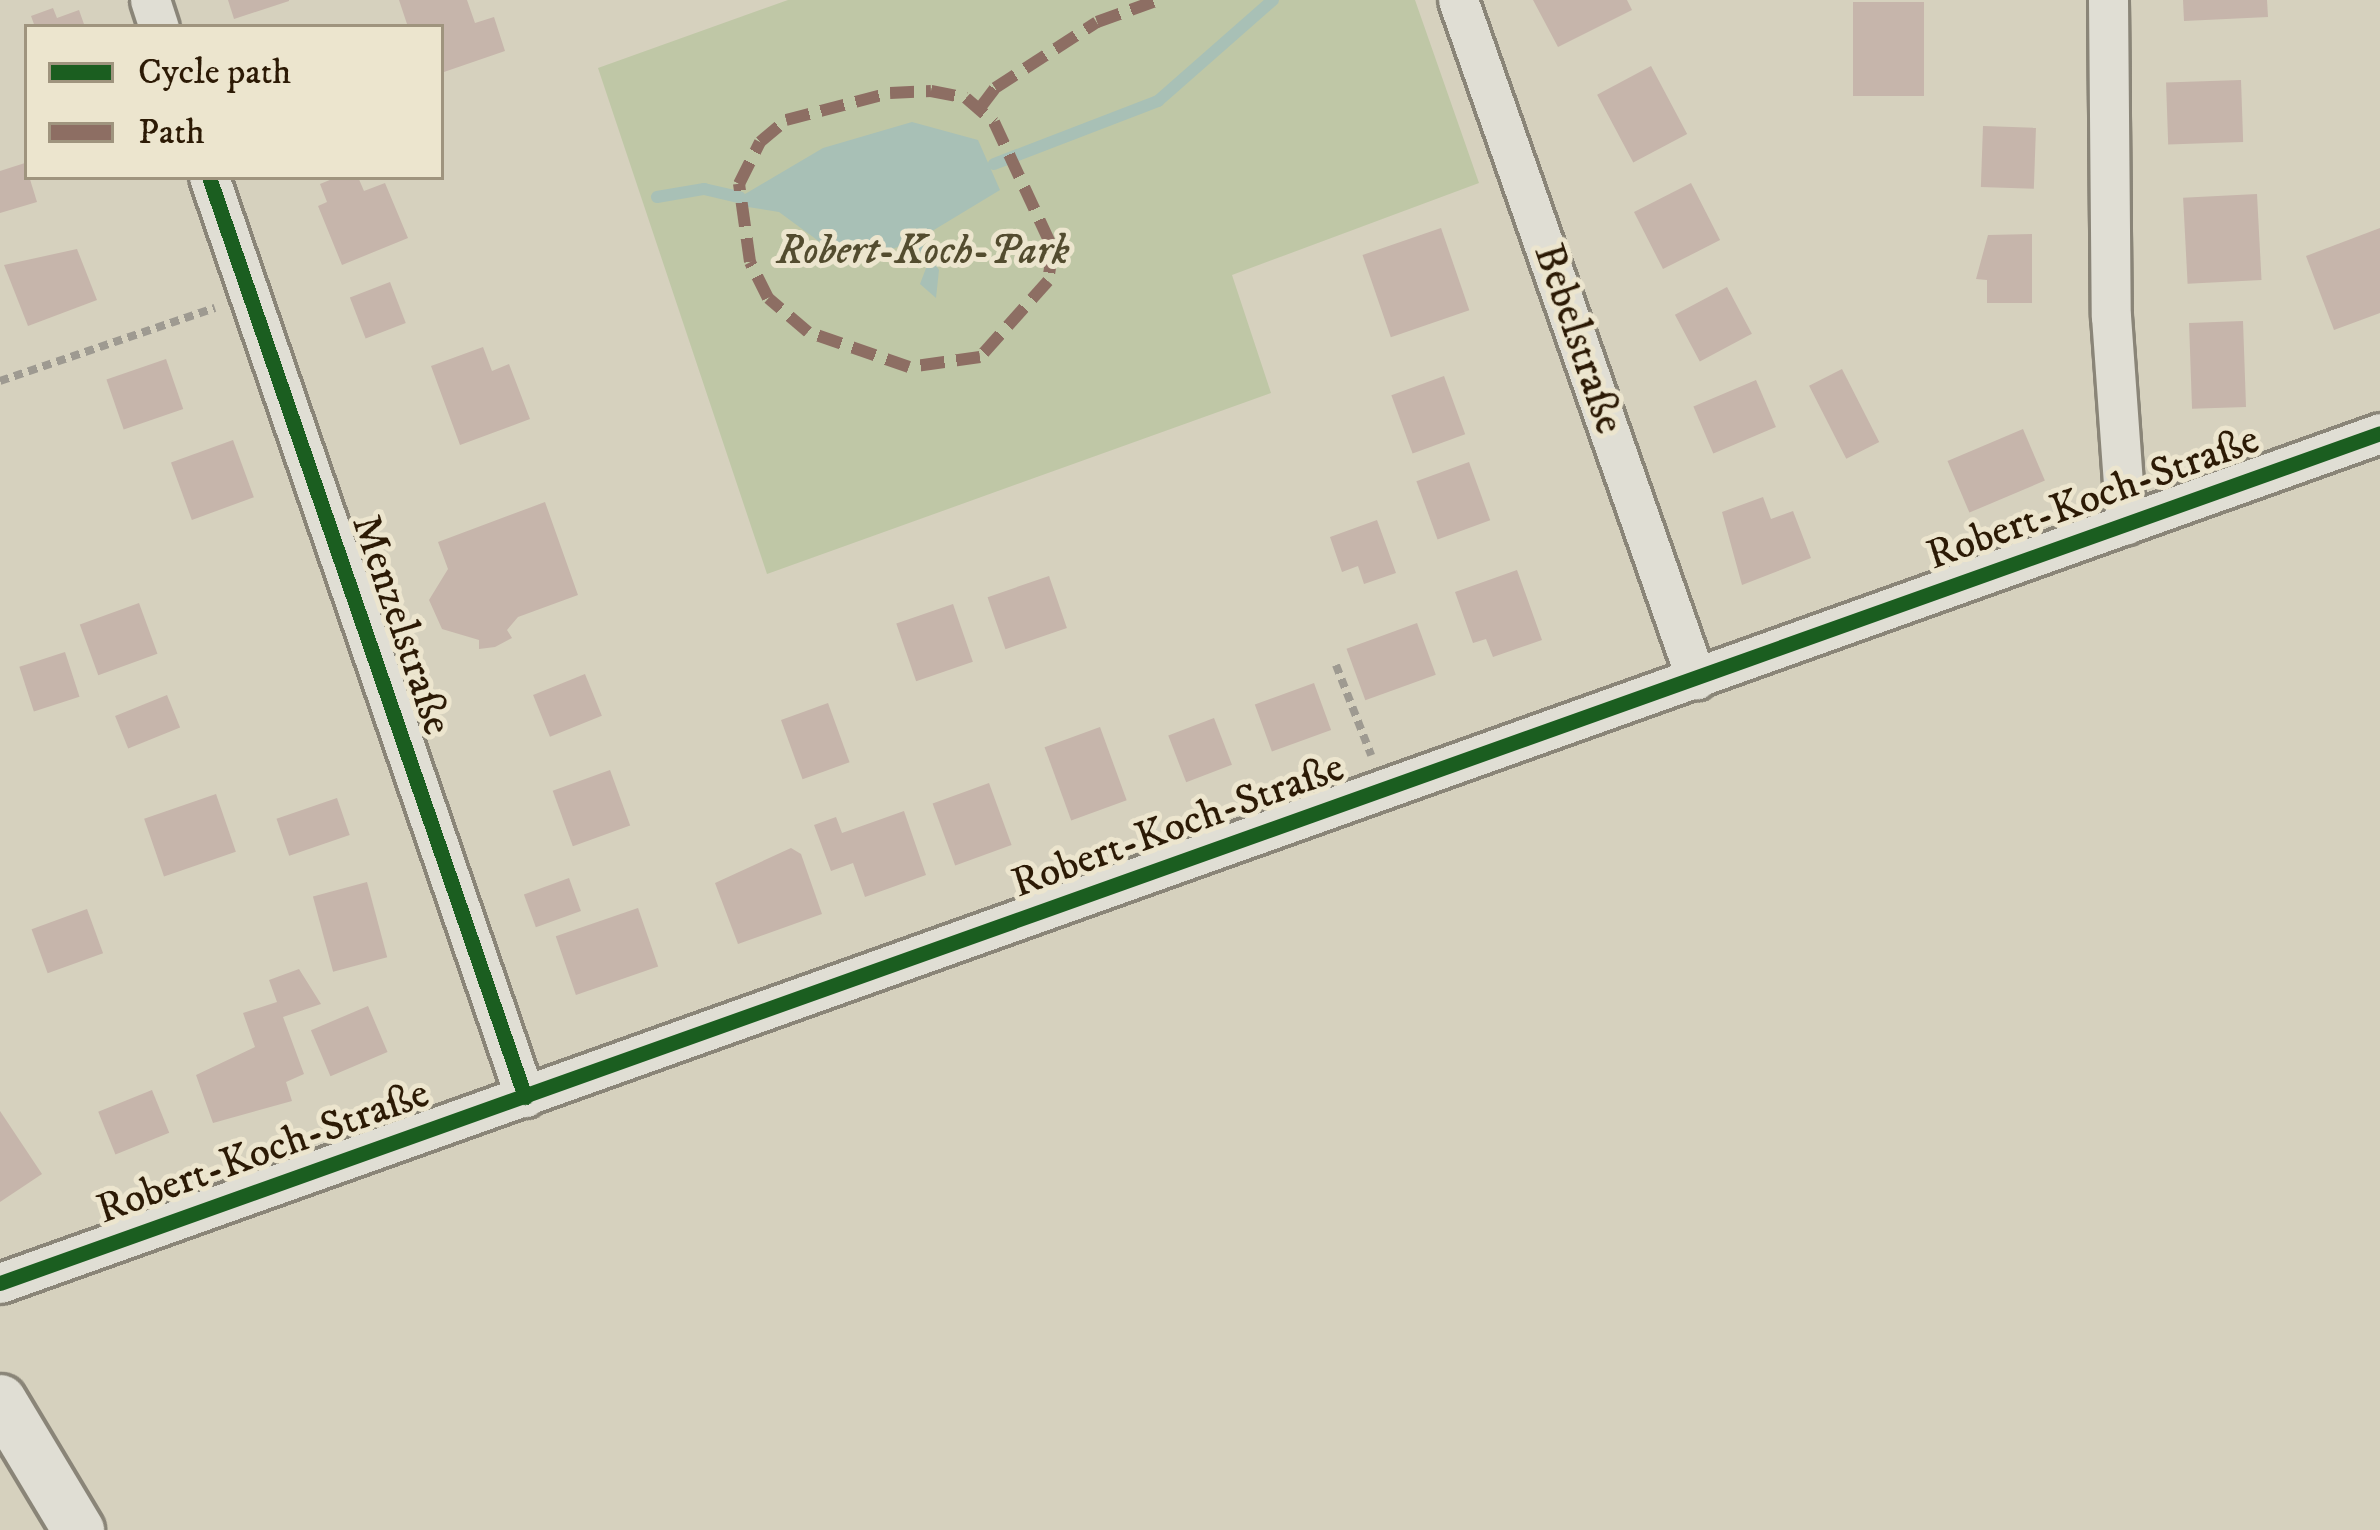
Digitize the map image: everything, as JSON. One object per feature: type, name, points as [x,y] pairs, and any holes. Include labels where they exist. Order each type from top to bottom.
[{"type":"street","name":"Bebelstraße","points":[[1458,0],[1696,679]]},
{"type":"street","points":[[2108,0],[2111,316],[2126,524]]},
{"type":"street","name":"Menzelstraße","points":[[210,180],[525,1097]]},
{"type":"street","name":"Robert-Koch-Straße","points":[[0,1283],[2380,434]]},
{"type":"street","points":[[0,1400],[78,1530]]},
{"type":"path","points":[[0,381],[248,297]]},
{"type":"path","points":[[1336,665],[1385,790]]},
{"type":"green space","name":"Robert-Koch-Park","points":[[788,0],[1415,0],[1479,183],[1232,275],[1271,393],[767,574],[598,68]]},
{"type":"shaded area","points":[[912,122],[978,140],[1000,190],[919,239],[939,270],[936,298],[920,284],[928,263],[913,241],[864,260],[843,259],[779,212],[748,207],[740,197],[823,148]]},
{"type":"building","points":[[228,0],[289,0],[289,1],[234,19]]},
{"type":"building","points":[[399,0],[467,0],[475,23],[494,17],[505,51],[444,72],[444,24],[407,24]]},
{"type":"building","points":[[1533,0],[1627,0],[1632,10],[1558,47]]},
{"type":"building","points":[[2183,0],[2267,0],[2268,17],[2184,21]]},
{"type":"building","points":[[1853,2],[1924,2],[1924,96],[1853,96]]},
{"type":"building","points":[[53,8],[57,18],[79,10],[84,24],[34,24],[31,16]]},
{"type":"building","points":[[1651,66],[1687,134],[1633,163],[1597,95]]},
{"type":"building","points":[[2241,80],[2243,142],[2168,145],[2166,83]]},
{"type":"building","points":[[1983,126],[2036,128],[2034,189],[1981,187]]},
{"type":"building","points":[[24,163],[24,180],[30,180],[37,202],[0,213],[0,171]]},
{"type":"building","points":[[359,180],[364,191],[385,183],[408,238],[342,265],[318,206],[327,202],[320,184]]},
{"type":"building","points":[[1691,183],[1720,240],[1663,269],[1634,212]]},
{"type":"building","points":[[2257,194],[2262,280],[2188,284],[2183,198]]},
{"type":"building","points":[[1441,228],[1469,310],[1391,337],[1363,255]]},
{"type":"building","points":[[2380,228],[2380,313],[2334,330],[2306,256]]},
{"type":"building","points":[[2032,234],[2032,303],[1987,303],[1987,280],[1976,279],[1988,235]]},
{"type":"building","points":[[77,249],[97,300],[28,326],[4,265]]},
{"type":"building","points":[[390,282],[406,323],[366,338],[350,297]]},
{"type":"building","points":[[1727,287],[1752,334],[1700,361],[1675,315]]},
{"type":"building","points":[[2243,321],[2246,407],[2192,409],[2189,323]]},
{"type":"building","points":[[483,347],[492,371],[509,364],[530,419],[460,445],[431,366]]},
{"type":"building","points":[[166,359],[183,409],[124,430],[106,380]]},
{"type":"building","points":[[1842,369],[1879,442],[1846,459],[1809,386]]},
{"type":"building","points":[[1444,376],[1465,434],[1413,453],[1391,395]]},
{"type":"building","points":[[1756,380],[1776,427],[1713,454],[1693,407]]},
{"type":"building","points":[[2023,429],[2045,481],[1969,513],[1948,461]]},
{"type":"building","points":[[233,440],[254,497],[192,520],[171,463]]},
{"type":"building","points":[[1469,462],[1490,520],[1438,539],[1416,481]]},
{"type":"building","points":[[1763,497],[1771,519],[1793,511],[1811,558],[1742,585],[1722,512]]},
{"type":"building","points":[[545,502],[578,595],[518,617],[507,630],[512,638],[495,647],[479,649],[479,640],[442,629],[429,600],[448,569],[438,542]]},
{"type":"building","points":[[1377,520],[1396,573],[1364,584],[1358,566],[1342,572],[1330,537]]},
{"type":"building","points":[[1517,570],[1542,640],[1493,657],[1486,639],[1473,643],[1455,592]]},
{"type":"building","points":[[1049,576],[1067,628],[1005,649],[988,597]]},
{"type":"building","points":[[139,603],[157,654],[98,675],[80,625]]},
{"type":"building","points":[[953,604],[973,662],[916,681],[896,624]]},
{"type":"building","points":[[1417,623],[1436,675],[1365,700],[1347,649]]},
{"type":"building","points":[[65,652],[80,697],[34,712],[19,667]]},
{"type":"building","points":[[585,674],[602,716],[550,737],[533,695]]},
{"type":"building","points":[[1314,683],[1331,730],[1272,752],[1255,705]]},
{"type":"building","points":[[167,695],[180,727],[128,748],[115,716]]},
{"type":"building","points":[[828,703],[850,762],[803,779],[781,720]]},
{"type":"building","points":[[1214,718],[1232,765],[1186,782],[1168,736]]},
{"type":"building","points":[[1100,727],[1127,800],[1071,820],[1045,747]]},
{"type":"building","points":[[610,770],[630,825],[573,846],[553,791]]},
{"type":"building","points":[[989,783],[1012,845],[955,866],[933,804]]},
{"type":"building","points":[[216,794],[236,852],[164,876],[144,819]]},
{"type":"building","points":[[337,798],[350,835],[289,856],[276,819]]},
{"type":"building","points":[[904,811],[926,875],[865,897],[853,863],[831,871],[814,825],[836,817],[842,833]]},
{"type":"building","points":[[791,848],[801,854],[822,914],[738,944],[715,883]]},
{"type":"building","points":[[569,878],[581,911],[536,927],[524,894]]},
{"type":"building","points":[[367,882],[387,957],[333,972],[313,896]]},
{"type":"building","points":[[638,908],[658,967],[576,995],[556,936]]},
{"type":"building","points":[[87,909],[103,953],[48,973],[32,929]]},
{"type":"building","points":[[299,969],[321,1004],[283,1017],[304,1074],[286,1082],[292,1101],[213,1123],[196,1075],[255,1047],[243,1013],[277,1002],[269,980]]},
{"type":"building","points":[[368,1006],[388,1052],[330,1076],[311,1030]]},
{"type":"building","points":[[152,1090],[169,1133],[115,1154],[98,1112]]},
{"type":"building","points":[[0,1111],[42,1174],[0,1202]]},
{"type":"waterway","points":[[994,164],[1158,101],[1273,0]]},
{"type":"waterway","points":[[657,197],[704,189],[740,197]]},
{"type":"marked path","points":[[980,108],[995,88],[1097,22],[1158,0]]},
{"type":"marked path","points":[[931,91],[966,98],[994,122],[1053,249],[1048,281],[980,357],[909,367],[808,332],[768,298],[750,262],[739,184],[760,142],[786,120],[890,93],[931,91]]},
{"type":"cycle path","points":[[210,180],[525,1097]]},
{"type":"cycle path","points":[[0,1283],[2380,433]]}]
